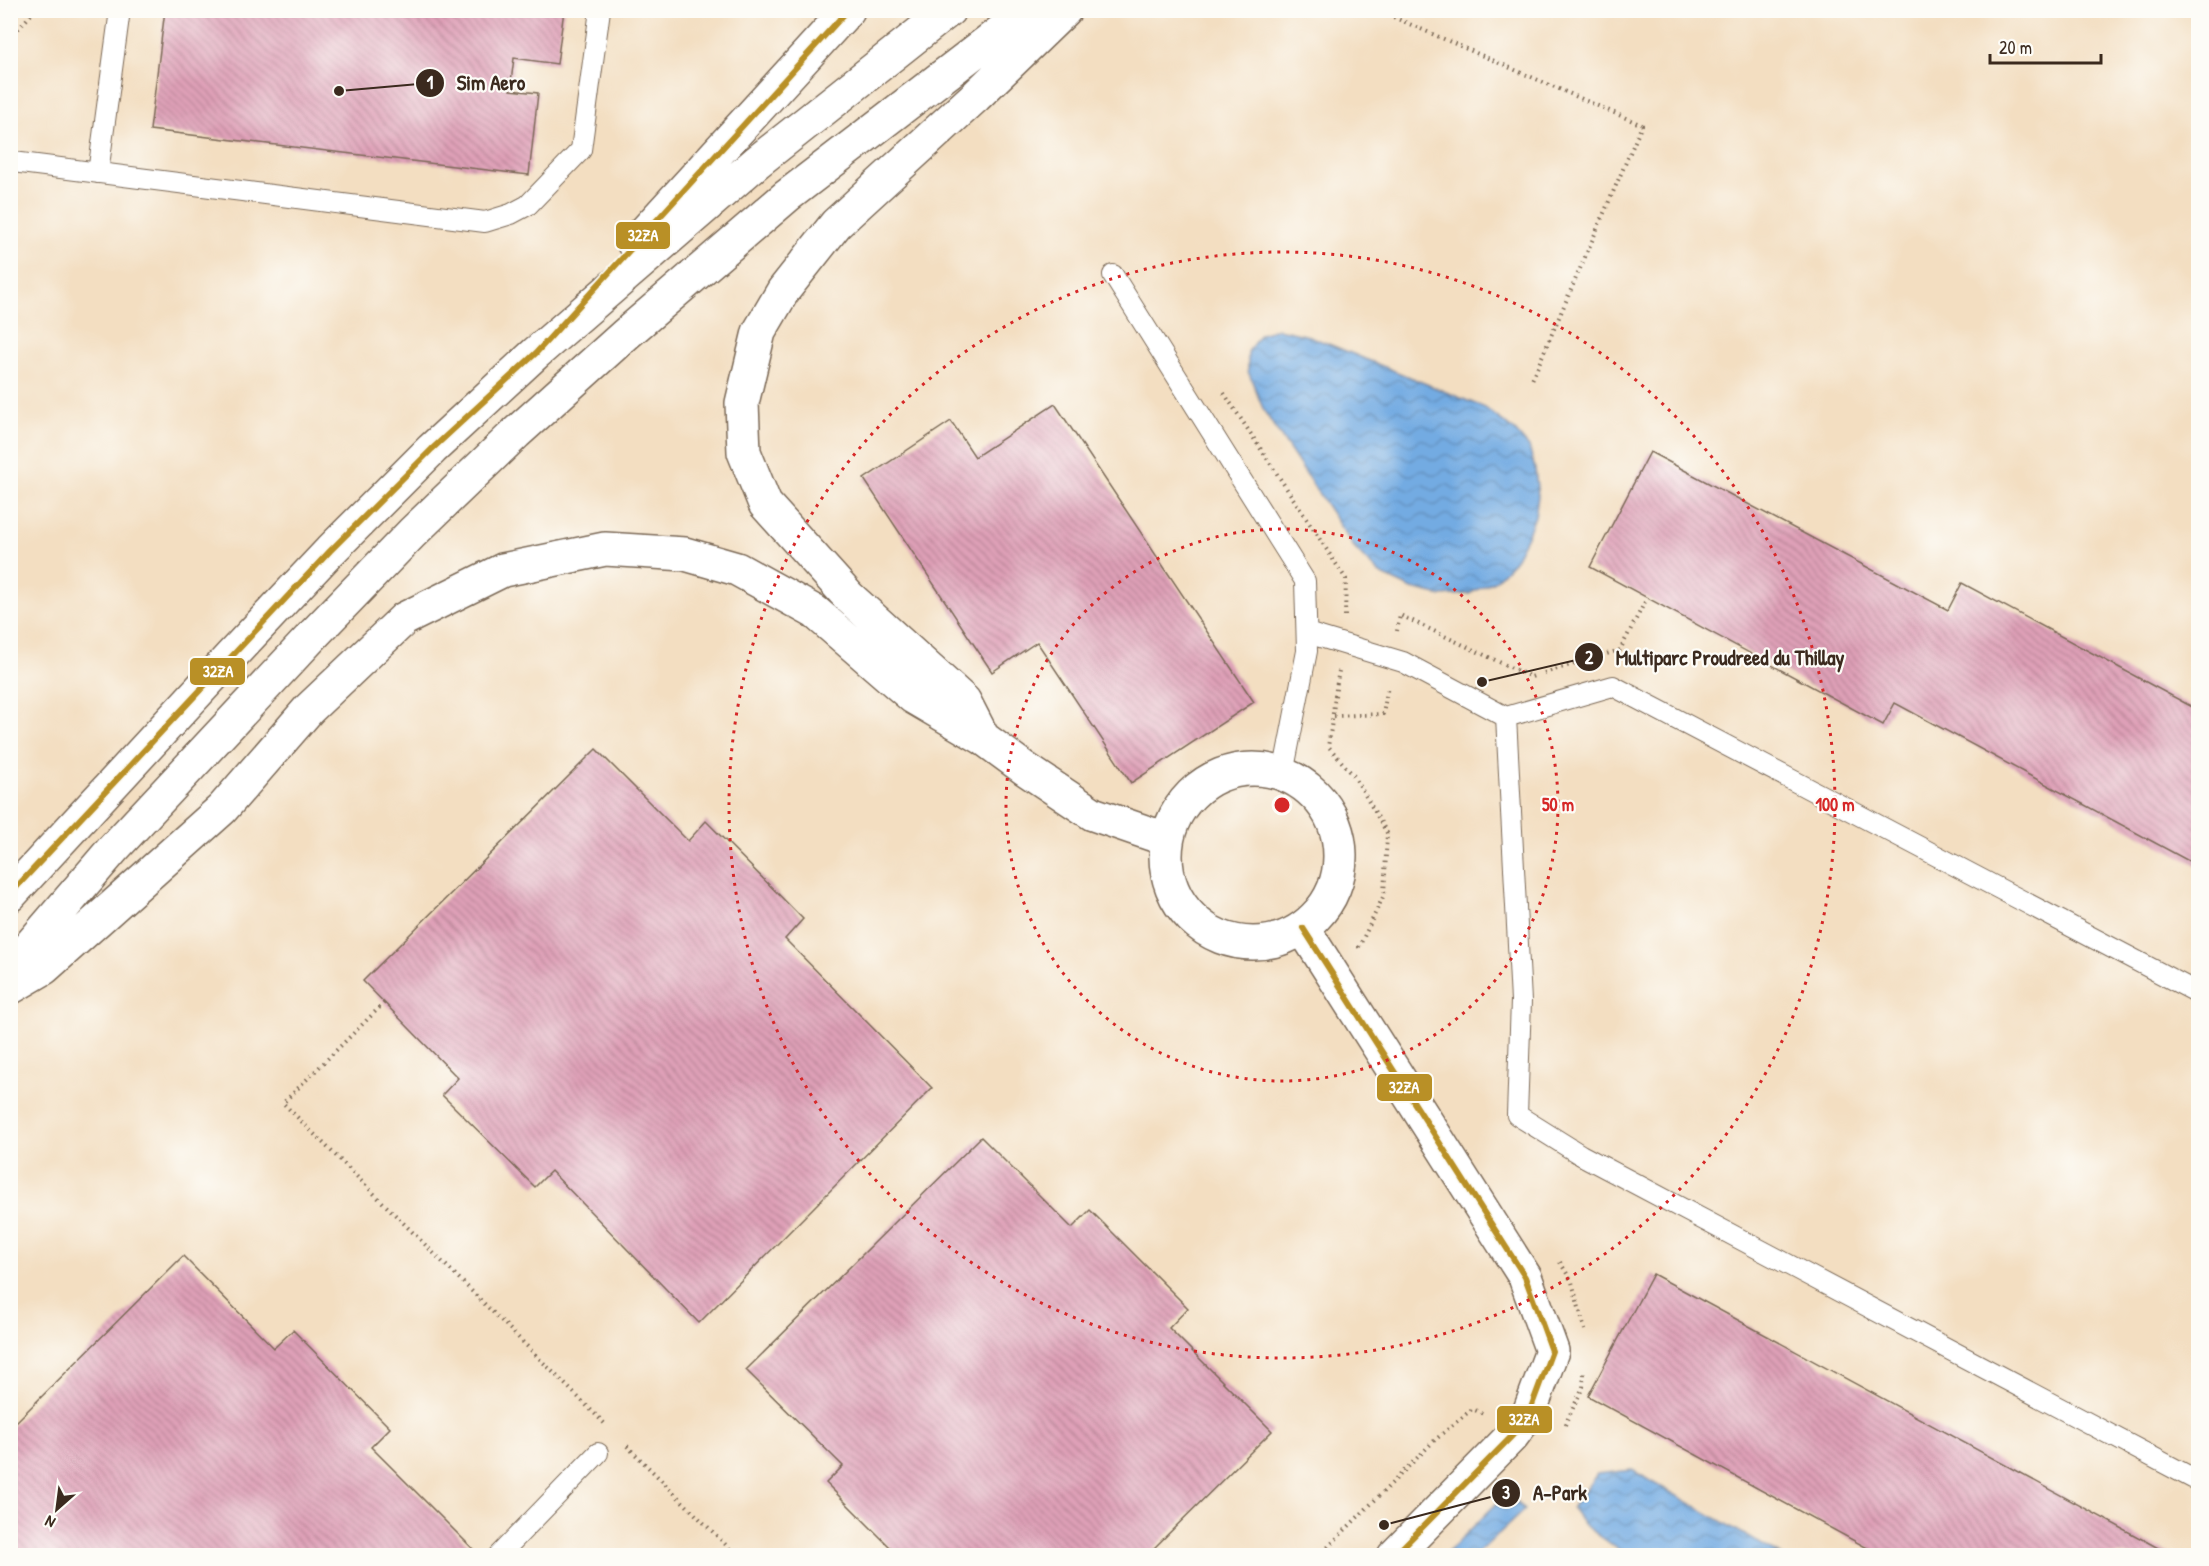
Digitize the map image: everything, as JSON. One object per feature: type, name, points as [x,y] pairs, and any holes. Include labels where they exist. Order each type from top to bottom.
[{"type":"main road","points":[[536,352],[848,10]]},
{"type":"main road","points":[[10,895],[330,551],[432,449],[536,352],[757,162],[949,10]]},
{"type":"main road","points":[[10,969],[113,849],[316,632],[412,533],[516,433],[626,334],[787,196],[1029,10]]},
{"type":"main road","points":[[983,738],[964,701],[849,597],[765,504],[744,452],[742,403],[759,332],[783,291],[836,224],[976,96],[1065,10]]},
{"type":"main road","points":[[10,988],[44,968],[222,809],[309,709],[404,619],[503,570],[604,549],[685,554],[737,568],[815,612],[912,697],[983,738],[1093,814],[1151,834],[1167,837]]},
{"type":"main road","points":[[1241,769],[1262,769],[1283,774],[1302,783],[1318,797],[1330,814],[1338,834],[1341,855],[1338,876],[1331,896],[1319,914],[1303,928],[1284,938],[1264,943],[1243,943],[1223,938],[1204,928],[1176,898],[1168,878],[1166,858],[1167,837],[1174,817],[1186,800],[1202,785],[1220,775],[1241,769]]},
{"type":"main road","points":[[1303,928],[1525,1277],[1552,1351],[1529,1413],[1512,1436],[1394,1556]]},
{"type":"lane","points":[[98,173],[120,10]]},
{"type":"lane","points":[[13,162],[485,222],[512,214],[528,205],[581,150],[600,10]]},
{"type":"lane","points":[[1113,275],[1305,581],[1307,651],[1283,774]]},
{"type":"lane","points":[[1307,633],[1403,662],[1506,717],[1613,686],[2199,993]]},
{"type":"lane","points":[[1506,717],[1521,1001],[1517,1115],[1581,1155],[2199,1481]]},
{"type":"lane","points":[[498,1556],[598,1453]]},
{"type":"path","points":[[10,38],[35,10]]},
{"type":"path","points":[[1377,10],[1642,125],[1532,380]]},
{"type":"path","points":[[1222,389],[1346,579],[1344,644],[1328,746],[1354,776],[1387,833],[1384,895],[1359,947],[1365,957]]},
{"type":"path","points":[[1334,716],[1383,714],[1400,615],[1531,677],[1620,650],[1647,598]]},
{"type":"path","points":[[384,1003],[283,1103],[608,1426]]},
{"type":"path","points":[[1554,1252],[1572,1282],[1587,1336]]},
{"type":"path","points":[[1561,1435],[1583,1387],[1584,1366]]},
{"type":"path","points":[[1319,1556],[1435,1440],[1472,1409],[1495,1419],[1512,1436]]},
{"type":"path","points":[[624,1443],[737,1556]]},
{"type":"water","points":[[1278,329],[1309,336],[1485,408],[1515,431],[1529,447],[1535,469],[1538,496],[1535,516],[1514,561],[1496,580],[1469,594],[1441,596],[1412,589],[1380,574],[1356,550],[1264,411],[1248,371],[1248,352],[1260,334]]},
{"type":"water","points":[[1632,1470],[1780,1555],[1627,1555],[1584,1525],[1572,1508],[1597,1474]]},
{"type":"water","points":[[1508,1492],[1524,1510],[1476,1555],[1445,1555]]},
{"type":"building","points":[[165,10],[564,10],[557,64],[514,58],[510,90],[538,93],[529,175],[150,130]]},
{"type":"building","points":[[1055,404],[1254,702],[1131,783],[1037,642],[992,672],[864,479],[951,421],[975,457]]},
{"type":"building","points":[[1650,452],[1948,610],[1962,583],[2198,710],[2198,866],[1895,703],[1883,725],[1590,567]]},
{"type":"building","points":[[596,749],[688,841],[706,821],[803,919],[785,939],[932,1088],[699,1323],[551,1171],[535,1187],[442,1095],[458,1078],[363,981]]},
{"type":"building","points":[[981,1137],[1072,1228],[1090,1210],[1188,1308],[1169,1328],[1272,1431],[1146,1556],[899,1556],[826,1483],[843,1466],[746,1370]]},
{"type":"building","points":[[183,1256],[274,1348],[293,1330],[390,1428],[371,1447],[474,1550],[469,1556],[15,1556],[10,1551],[10,1428]]},
{"type":"building","points":[[1653,1274],[2173,1556],[1882,1556],[1588,1396]]},
{"type":"transit line","name":"32ZA","points":[[10,894],[330,551],[432,449],[536,353],[848,10]]},
{"type":"transit line","name":"32ZA","points":[[1303,928],[1525,1277],[1552,1351],[1529,1413],[1512,1436],[1394,1556]]},
{"type":"place","name":"Sim Aero","points":[[339,91]]},
{"type":"place","name":"Multiparc Proudreed du Thillay","points":[[1482,682]]},
{"type":"place","name":"A-Park","points":[[1384,1525]]}]
